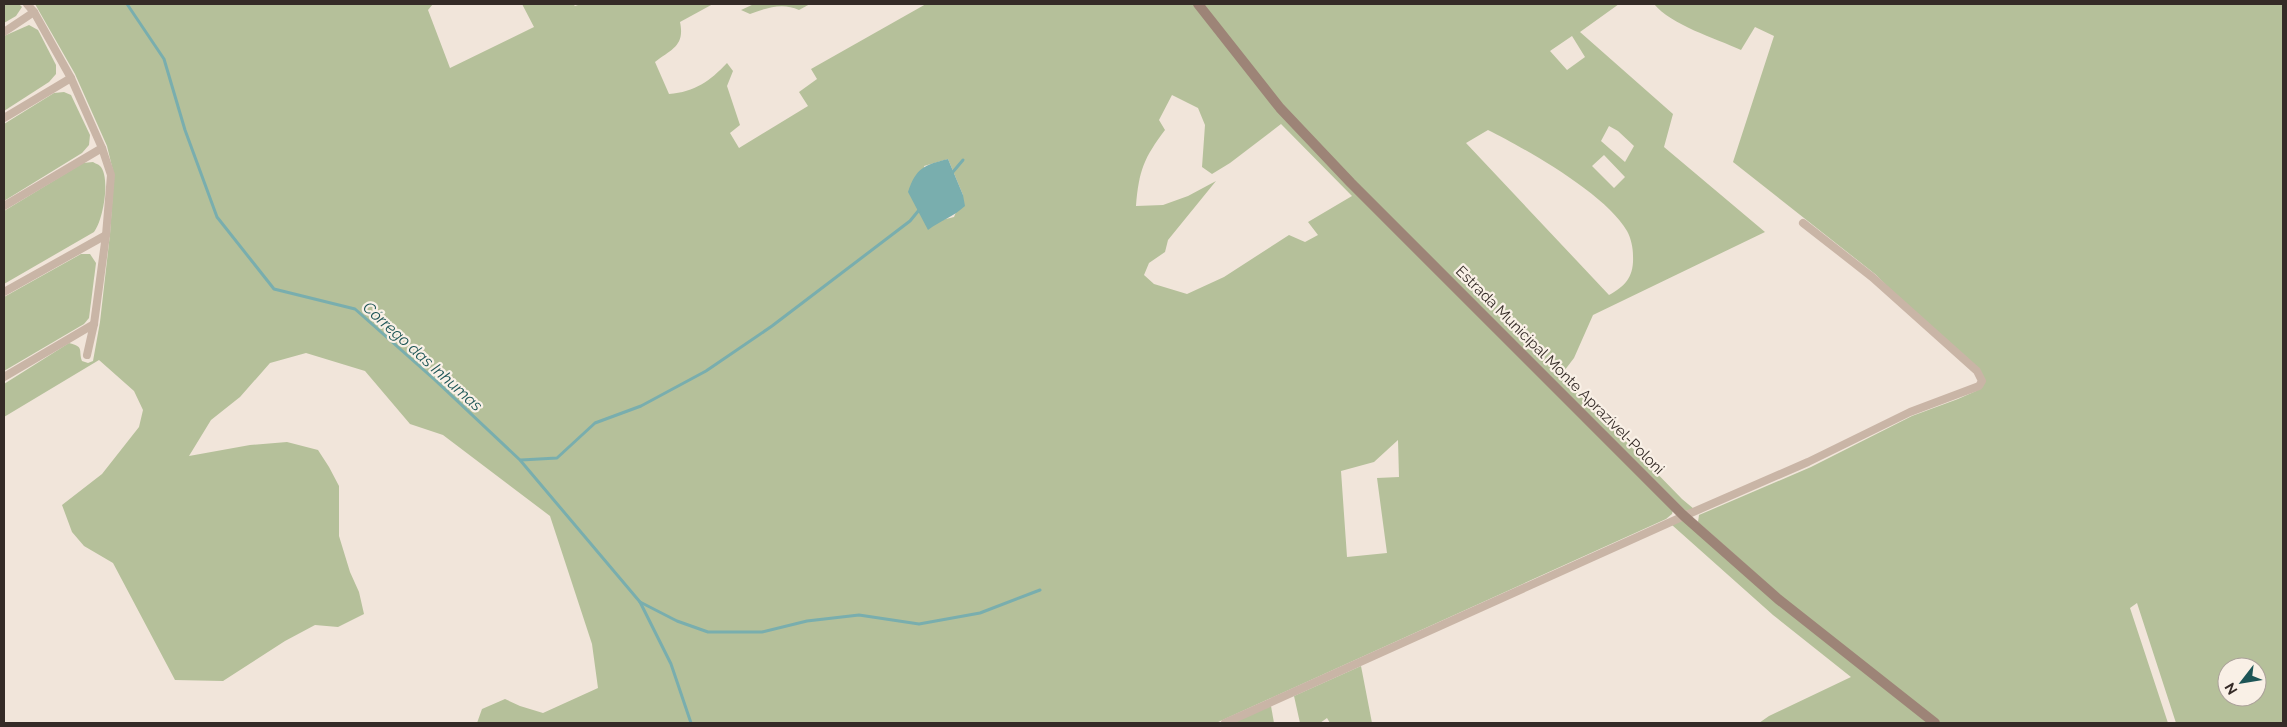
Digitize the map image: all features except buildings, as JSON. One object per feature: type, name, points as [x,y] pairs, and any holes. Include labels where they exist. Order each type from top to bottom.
[{"type":"street","points":[[27,4],[34,12],[70,78],[102,148],[111,175],[106,235],[94,324],[87,355]]},
{"type":"street","name":"Estrada Municipal Monte Aprazível-Poloni","points":[[1198,4],[1280,108],[1351,183],[1684,516],[1778,599],[1934,723]]},
{"type":"street","points":[[4,32],[34,12]]},
{"type":"street","points":[[4,118],[70,78]]},
{"type":"street","points":[[4,206],[102,148]]},
{"type":"street","points":[[1225,723],[1808,462],[1910,412],[1974,389],[1981,384],[1981,378],[1977,371],[1872,277],[1803,223]]},
{"type":"street","points":[[4,292],[106,235]]},
{"type":"street","points":[[4,377],[94,324]]},
{"type":"green space","points":[[4,4],[19,4],[22,7],[16,16],[4,23]]},
{"type":"green space","points":[[35,4],[433,4],[428,10],[450,68],[534,27],[522,4],[573,4],[575,6],[581,4],[713,4],[680,22],[681,37],[679,42],[672,50],[655,62],[669,94],[694,88],[714,75],[727,63],[733,71],[727,86],[740,125],[730,133],[739,148],[808,106],[799,92],[817,79],[811,69],[926,4],[1194,4],[1278,110],[1673,510],[1672,514],[1666,519],[1216,723],[477,723],[482,709],[505,699],[543,713],[598,688],[592,644],[550,516],[443,435],[410,424],[365,371],[306,353],[270,363],[240,397],[211,420],[189,456],[250,445],[287,442],[318,450],[339,486],[339,536],[350,572],[359,592],[364,614],[338,627],[315,625],[285,641],[223,681],[175,680],[113,563],[84,546],[72,532],[62,505],[102,474],[139,427],[143,410],[134,391],[99,360],[4,417],[4,384],[69,343],[74,344],[80,349],[82,361],[88,363],[93,361],[100,322],[110,234],[114,175],[107,146],[75,74]],"holes":[[[1172,95],[1198,108],[1205,125],[1202,167],[1212,174],[1230,163],[1281,124],[1352,196],[1308,222],[1318,235],[1305,242],[1289,235],[1224,277],[1187,294],[1154,284],[1144,275],[1149,263],[1165,252],[1168,240],[1216,181],[1188,196],[1163,205],[1136,206],[1141,174],[1147,157],[1165,130],[1159,120]],[[948,159],[963,195],[954,217],[942,220],[924,166]],[[1398,440],[1399,477],[1377,478],[1387,553],[1347,557],[1341,471],[1374,462]]]},
{"type":"green space","points":[[754,4],[810,4],[799,10],[781,6],[750,14],[741,10]]},
{"type":"green space","points":[[1201,4],[1619,4],[1580,32],[1673,114],[1664,147],[1765,232],[1593,315],[1574,358],[1561,375],[1694,509],[1686,511],[1353,181],[1282,105]],"holes":[[[1572,36],[1585,57],[1567,70],[1550,51]],[[1609,126],[1618,131],[1634,146],[1625,162],[1601,141]],[[1488,130],[1564,174],[1602,202],[1617,217],[1631,240],[1633,263],[1628,280],[1609,295],[1466,143]],[[1604,155],[1625,177],[1614,188],[1592,166]]]},
{"type":"green space","points":[[1654,4],[2283,4],[2283,723],[2176,723],[2137,603],[2130,608],[2168,723],[1940,723],[1781,596],[1698,522],[1699,515],[1811,467],[1912,416],[1976,391],[1983,381],[1875,274],[1733,162],[1774,36],[1755,27],[1741,50],[1682,25]]},
{"type":"green space","points":[[29,25],[38,30],[56,65],[56,74],[49,82],[4,111],[4,36]]},
{"type":"green space","points":[[64,92],[71,95],[90,135],[89,145],[82,153],[4,201],[4,124],[54,93]]},
{"type":"green space","points":[[93,162],[100,166],[105,179],[103,209],[94,232],[4,284],[4,211],[83,163]]},
{"type":"green space","points":[[81,254],[90,254],[96,263],[89,318],[84,324],[4,371],[4,297]]},
{"type":"green space","points":[[1681,519],[1929,723],[1759,723],[1769,716],[1851,677],[1773,615],[1672,525]]},
{"type":"green space","points":[[1361,666],[1372,723],[1330,723],[1327,718],[1320,723],[1300,723],[1294,696]]},
{"type":"green space","points":[[1271,706],[1274,723],[1231,723]]},
{"type":"water","points":[[948,159],[963,195],[965,206],[928,230],[908,192],[914,178],[922,169],[933,163]]},
{"type":"waterway","name":"Córrego das Inhumas","points":[[127,4],[164,59],[185,130],[217,217],[274,289],[355,309],[435,380],[520,460],[640,602],[671,664],[691,723]]},
{"type":"waterway","points":[[952,173],[963,160]]},
{"type":"waterway","points":[[521,460],[557,458],[595,423],[641,406],[706,371],[772,326],[910,221],[919,210]]},
{"type":"waterway","points":[[640,602],[677,621],[708,632],[762,632],[807,621],[859,615],[919,624],[980,613],[1040,590]]}]
